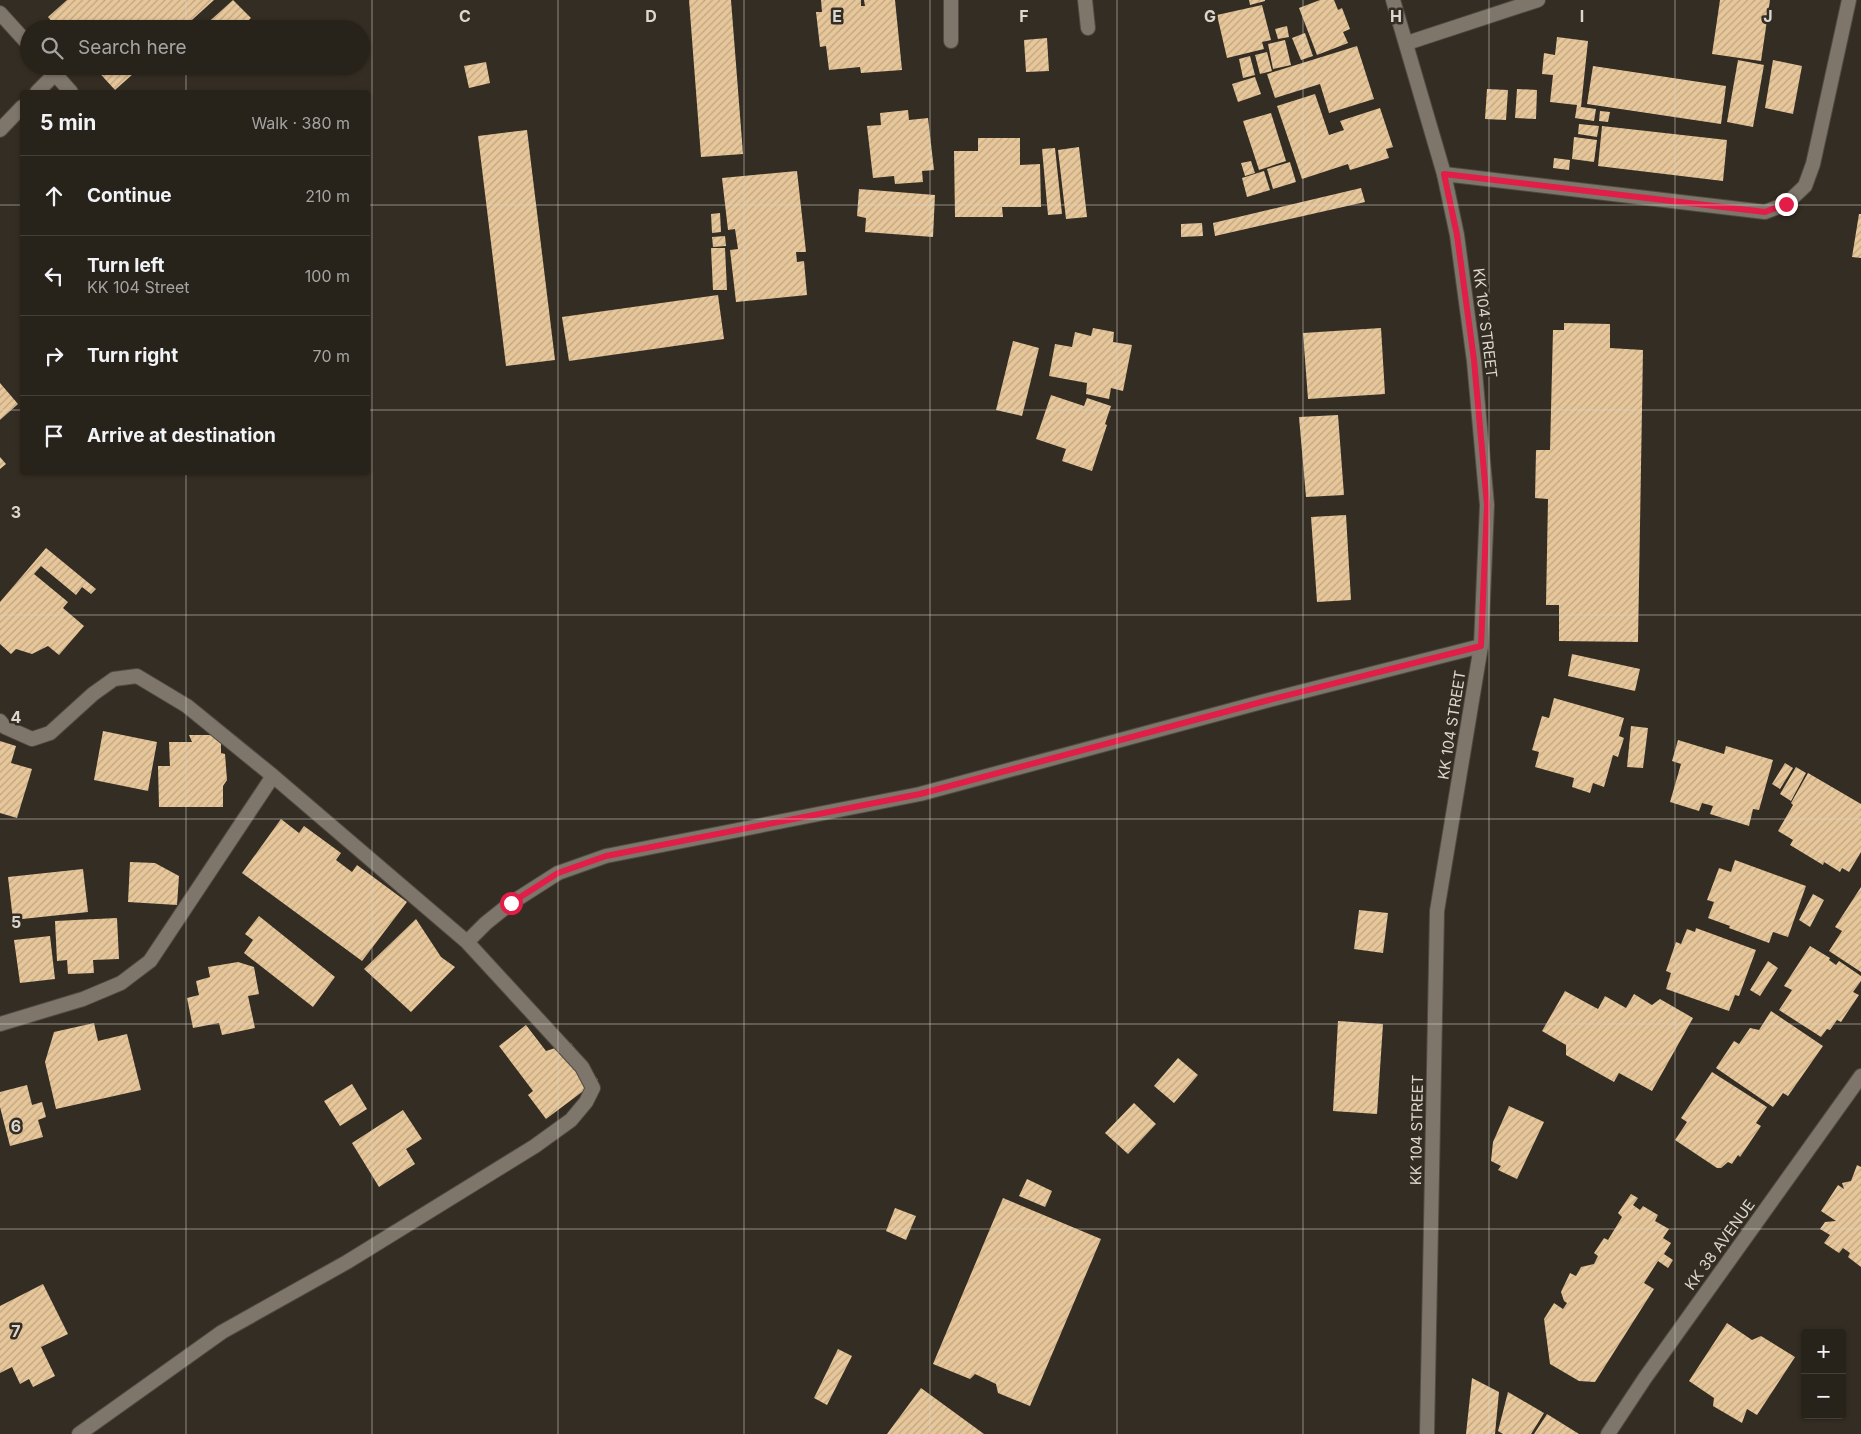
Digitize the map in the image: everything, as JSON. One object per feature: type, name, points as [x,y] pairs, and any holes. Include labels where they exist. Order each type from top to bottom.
[{"type":"street","points":[[951,0],[951,41]]},
{"type":"street","points":[[1084,0],[1088,28]]},
{"type":"street","name":"KK 104 STREET","points":[[1393,0],[1444,174],[1457,235],[1473,351],[1487,505],[1481,646],[1437,911],[1427,1434]]},
{"type":"street","points":[[1406,43],[1538,0]]},
{"type":"street","points":[[1444,174],[1765,212],[1786,204],[1805,186],[1813,164],[1849,0]]},
{"type":"street","points":[[0,13],[20,35]]},
{"type":"street","points":[[38,90],[48,75]]},
{"type":"street","points":[[56,75],[69,90]]},
{"type":"street","points":[[0,130],[20,109]]},
{"type":"street","points":[[467,942],[486,923],[511,903],[558,873],[606,856],[920,794],[1269,700],[1481,646]]},
{"type":"street","points":[[0,721],[5,727],[32,739],[50,732],[93,694],[114,679],[137,676],[187,706],[273,776],[467,942],[582,1067],[593,1088],[586,1102],[572,1120],[536,1146],[347,1262],[222,1332],[79,1434]]},
{"type":"street","points":[[0,1024],[83,999],[114,986],[150,961],[273,776]]},
{"type":"street","name":"KK 38 AVENUE","points":[[1608,1434],[1645,1378],[1861,1076]]},
{"type":"building","points":[[67,0],[214,0],[192,20],[50,20],[48,17]]},
{"type":"building","points":[[233,0],[251,18],[249,20],[211,20]]},
{"type":"building","points":[[689,0],[731,0],[743,154],[701,157]]},
{"type":"building","points":[[821,0],[861,0],[861,6],[865,6],[864,0],[895,0],[902,70],[861,73],[860,67],[829,70],[826,46],[820,47],[816,12],[822,12]]},
{"type":"building","points":[[1249,0],[1265,0],[1265,1],[1250,5]]},
{"type":"building","points":[[1320,0],[1334,0],[1338,10],[1342,8],[1350,29],[1343,32],[1348,43],[1317,55],[1299,8]]},
{"type":"building","points":[[1720,0],[1770,0],[1761,61],[1712,54]]},
{"type":"building","points":[[1262,5],[1271,40],[1262,42],[1264,49],[1227,58],[1217,15]]},
{"type":"building","points":[[1287,26],[1289,37],[1278,39],[1275,29]]},
{"type":"building","points":[[1305,33],[1313,56],[1301,60],[1292,38]]},
{"type":"building","points":[[1557,37],[1588,41],[1581,107],[1596,109],[1594,121],[1575,118],[1577,105],[1550,102],[1553,75],[1542,74],[1544,53],[1555,55]]},
{"type":"building","points":[[1047,38],[1049,71],[1026,72],[1024,40]]},
{"type":"building","points":[[1285,40],[1291,65],[1273,69],[1268,44]]},
{"type":"building","points":[[1357,46],[1374,99],[1329,113],[1320,84],[1275,98],[1267,74]]},
{"type":"building","points":[[1267,52],[1272,71],[1260,74],[1255,55]]},
{"type":"building","points":[[1250,56],[1255,75],[1243,78],[1239,59]]},
{"type":"building","points":[[1738,60],[1764,65],[1753,127],[1727,122]]},
{"type":"building","points":[[1773,60],[1802,66],[1793,114],[1765,108]]},
{"type":"building","points":[[486,62],[490,83],[469,88],[464,66]]},
{"type":"building","points":[[1593,66],[1726,86],[1721,124],[1587,104]]},
{"type":"building","points":[[101,75],[132,75],[115,90]]},
{"type":"building","points":[[1255,77],[1261,94],[1238,102],[1232,84]]},
{"type":"building","points":[[1487,89],[1508,90],[1506,120],[1485,119]]},
{"type":"building","points":[[1517,89],[1537,90],[1536,119],[1515,118]]},
{"type":"building","points":[[1315,94],[1329,135],[1344,130],[1340,121],[1380,108],[1393,147],[1386,149],[1389,158],[1350,170],[1348,164],[1302,179],[1277,106]]},
{"type":"building","points":[[908,110],[909,120],[928,118],[934,170],[922,171],[923,182],[895,184],[894,176],[873,178],[867,126],[881,125],[880,113]]},
{"type":"building","points":[[1600,111],[1610,112],[1608,122],[1599,121]]},
{"type":"building","points":[[1271,113],[1286,161],[1259,170],[1243,121]]},
{"type":"building","points":[[1579,124],[1599,126],[1597,137],[1578,134]]},
{"type":"building","points":[[1602,126],[1727,140],[1723,181],[1598,166]]},
{"type":"building","points":[[527,130],[555,360],[506,366],[478,136]]},
{"type":"building","points":[[1574,137],[1597,140],[1594,162],[1572,159]]},
{"type":"building","points":[[978,138],[1020,138],[1020,165],[1040,164],[1041,207],[1002,207],[1003,217],[955,217],[954,151],[978,151]]},
{"type":"building","points":[[1079,147],[1087,217],[1066,219],[1058,150]]},
{"type":"building","points":[[1055,148],[1062,214],[1048,215],[1042,149]]},
{"type":"building","points":[[1554,158],[1570,160],[1569,170],[1553,168]]},
{"type":"building","points":[[1251,161],[1255,173],[1245,176],[1241,163]]},
{"type":"building","points":[[1290,162],[1296,182],[1273,189],[1267,169]]},
{"type":"building","points":[[797,171],[806,252],[796,252],[797,262],[804,261],[807,295],[736,302],[730,250],[738,249],[735,229],[728,230],[722,178]]},
{"type":"building","points":[[1264,171],[1270,190],[1247,197],[1242,178]]},
{"type":"building","points":[[1361,188],[1365,202],[1215,236],[1213,223]]},
{"type":"building","points":[[859,189],[935,195],[933,237],[865,232],[866,218],[857,216]]},
{"type":"building","points":[[720,213],[721,232],[712,233],[711,214]]},
{"type":"building","points":[[1859,214],[1861,214],[1861,258],[1852,257]]},
{"type":"building","points":[[1202,223],[1203,236],[1181,237],[1181,224]]},
{"type":"building","points":[[725,236],[726,246],[713,247],[712,237]]},
{"type":"building","points":[[711,248],[725,248],[727,290],[713,290]]},
{"type":"building","points":[[718,295],[724,339],[569,361],[562,317]]},
{"type":"building","points":[[1564,323],[1610,324],[1610,348],[1643,350],[1638,642],[1559,641],[1559,605],[1546,605],[1548,499],[1535,498],[1536,450],[1550,450],[1553,330],[1564,330]]},
{"type":"building","points":[[1093,328],[1114,332],[1113,342],[1132,345],[1123,391],[1111,388],[1109,399],[1086,394],[1087,383],[1049,376],[1055,344],[1072,347],[1075,332],[1091,336]]},
{"type":"building","points":[[1381,328],[1385,394],[1308,399],[1303,333]]},
{"type":"building","points":[[1013,341],[1039,348],[1022,416],[996,410]]},
{"type":"building","points":[[0,383],[18,404],[0,420]]},
{"type":"building","points":[[1051,395],[1084,406],[1087,398],[1111,406],[1092,471],[1062,461],[1066,449],[1036,439]]},
{"type":"building","points":[[1338,415],[1344,495],[1306,497],[1299,417]]},
{"type":"building","points":[[0,457],[6,464],[0,469]]},
{"type":"building","points":[[1346,515],[1351,600],[1317,602],[1311,517]]},
{"type":"building","points":[[46,548],[96,589],[91,594],[82,587],[76,595],[41,566],[34,574],[68,602],[63,608],[84,626],[59,655],[48,646],[32,654],[16,649],[11,654],[0,644],[0,602]]},
{"type":"building","points":[[1572,654],[1640,669],[1635,691],[1568,676]]},
{"type":"building","points":[[1554,698],[1624,718],[1619,736],[1624,738],[1618,757],[1613,755],[1604,787],[1593,783],[1590,793],[1572,787],[1574,778],[1535,767],[1539,752],[1532,750],[1542,716],[1549,718]]},
{"type":"building","points":[[1631,726],[1648,728],[1643,768],[1627,767]]},
{"type":"building","points":[[103,731],[157,742],[148,791],[94,780]]},
{"type":"building","points":[[189,735],[221,735],[221,753],[225,754],[227,780],[223,786],[223,807],[159,807],[158,766],[170,766],[169,742],[192,742]]},
{"type":"building","points":[[1678,740],[1724,754],[1726,746],[1773,760],[1759,810],[1753,809],[1749,826],[1710,814],[1713,806],[1702,803],[1699,811],[1670,802],[1681,764],[1672,761]]},
{"type":"building","points":[[0,741],[16,746],[11,763],[32,769],[17,818],[0,813]]},
{"type":"building","points":[[1785,763],[1793,768],[1780,789],[1772,784]]},
{"type":"building","points":[[1796,767],[1806,773],[1791,801],[1780,794]]},
{"type":"building","points":[[1808,773],[1861,804],[1861,852],[1849,872],[1842,868],[1840,872],[1824,862],[1823,865],[1790,845],[1793,840],[1778,831]]},
{"type":"building","points":[[281,819],[299,833],[304,826],[341,853],[336,860],[352,872],[357,865],[407,902],[362,961],[242,873]]},
{"type":"building","points":[[1735,860],[1806,886],[1788,937],[1773,932],[1769,943],[1708,918],[1714,902],[1707,900],[1719,868],[1731,872]]},
{"type":"building","points":[[130,862],[155,863],[179,876],[177,905],[128,902]]},
{"type":"building","points":[[83,869],[88,912],[13,920],[8,877]]},
{"type":"building","points":[[1861,887],[1861,972],[1829,951],[1842,931],[1835,927]]},
{"type":"building","points":[[1813,894],[1824,900],[1810,927],[1799,920]]},
{"type":"building","points":[[1359,910],[1388,913],[1383,953],[1354,949]]},
{"type":"building","points":[[259,916],[335,977],[313,1007],[244,953],[253,940],[245,934]]},
{"type":"building","points":[[117,918],[119,959],[93,960],[94,973],[68,974],[67,960],[57,961],[55,921]]},
{"type":"building","points":[[416,919],[441,957],[455,967],[411,1012],[364,969]]},
{"type":"building","points":[[1696,928],[1756,950],[1739,996],[1735,995],[1729,1011],[1666,989],[1671,973],[1666,971],[1676,942],[1681,944],[1687,929],[1695,932]]},
{"type":"building","points":[[50,936],[55,979],[20,983],[14,940]]},
{"type":"building","points":[[1810,946],[1830,958],[1829,960],[1836,965],[1839,961],[1861,976],[1861,981],[1853,992],[1859,995],[1841,1022],[1837,1020],[1830,1030],[1827,1029],[1821,1037],[1779,1010],[1792,990],[1784,986]]},
{"type":"building","points":[[1768,961],[1778,968],[1760,996],[1750,990]]},
{"type":"building","points":[[238,962],[254,967],[259,994],[248,996],[255,1028],[222,1035],[219,1023],[193,1028],[187,998],[199,995],[196,981],[210,977],[208,967]]},
{"type":"building","points":[[1565,991],[1598,1009],[1605,996],[1626,1008],[1634,994],[1652,1005],[1660,999],[1693,1018],[1652,1091],[1619,1073],[1614,1082],[1566,1055],[1566,1045],[1542,1031]]},
{"type":"building","points":[[1771,1011],[1823,1046],[1788,1096],[1783,1093],[1773,1107],[1716,1068],[1734,1041],[1739,1044],[1750,1028],[1759,1030]]},
{"type":"building","points":[[1338,1021],[1383,1024],[1377,1114],[1333,1111]]},
{"type":"building","points":[[94,1023],[98,1041],[127,1034],[141,1090],[56,1109],[45,1062],[54,1032]]},
{"type":"building","points":[[526,1025],[546,1051],[571,1043],[598,1080],[546,1119],[528,1095],[533,1091],[499,1046]]},
{"type":"building","points":[[1178,1058],[1198,1075],[1174,1103],[1154,1086]]},
{"type":"building","points":[[1712,1072],[1767,1107],[1756,1123],[1761,1126],[1740,1157],[1738,1155],[1732,1164],[1728,1162],[1721,1168],[1717,1168],[1675,1140],[1687,1122],[1681,1118]]},
{"type":"building","points":[[352,1084],[367,1109],[340,1126],[324,1101]]},
{"type":"building","points":[[27,1085],[32,1105],[42,1102],[46,1117],[38,1120],[43,1137],[10,1146],[0,1107],[0,1092]]},
{"type":"building","points":[[1134,1103],[1156,1124],[1128,1154],[1105,1133]]},
{"type":"building","points":[[1509,1106],[1544,1122],[1517,1179],[1498,1170],[1501,1166],[1491,1161],[1493,1142]]},
{"type":"building","points":[[403,1110],[422,1139],[406,1149],[415,1164],[379,1187],[352,1143]]},
{"type":"building","points":[[1857,1165],[1861,1167],[1861,1267],[1848,1257],[1850,1253],[1843,1248],[1839,1253],[1824,1243],[1830,1235],[1820,1229],[1825,1222],[1836,1221],[1821,1211],[1838,1185],[1844,1189],[1842,1183],[1851,1181]]},
{"type":"building","points":[[1027,1179],[1052,1191],[1045,1207],[1019,1196]]},
{"type":"building","points":[[1631,1194],[1638,1198],[1633,1205],[1640,1210],[1643,1206],[1658,1215],[1655,1221],[1669,1229],[1663,1238],[1671,1243],[1664,1254],[1673,1260],[1668,1268],[1658,1261],[1644,1283],[1654,1289],[1595,1382],[1579,1381],[1550,1364],[1544,1319],[1554,1303],[1563,1309],[1567,1303],[1564,1301],[1561,1292],[1570,1273],[1576,1276],[1581,1267],[1594,1264],[1598,1256],[1594,1253],[1604,1238],[1608,1240],[1622,1217],[1618,1213]]},
{"type":"building","points":[[1003,1198],[1101,1239],[1030,1406],[998,1393],[996,1384],[975,1374],[970,1379],[933,1364]]},
{"type":"building","points":[[895,1208],[916,1216],[906,1240],[886,1231]]},
{"type":"building","points":[[43,1284],[68,1334],[41,1347],[55,1376],[33,1387],[29,1379],[20,1384],[12,1367],[0,1373],[0,1306]]},
{"type":"building","points":[[1727,1323],[1752,1340],[1761,1336],[1795,1357],[1757,1415],[1747,1409],[1742,1423],[1713,1406],[1714,1398],[1689,1381]]},
{"type":"building","points":[[838,1349],[852,1356],[827,1405],[814,1398]]},
{"type":"building","points":[[1472,1378],[1499,1392],[1495,1434],[1466,1434]]},
{"type":"building","points":[[921,1388],[984,1434],[887,1434]]},
{"type":"building","points":[[1508,1392],[1544,1413],[1531,1434],[1503,1434],[1498,1431]]},
{"type":"building","points":[[1547,1414],[1579,1434],[1534,1434]]},
{"type":"route","points":[[511,903],[558,873],[606,856],[920,794],[1269,700],[1481,646],[1487,505],[1474,360],[1457,235],[1444,174],[1765,212],[1786,204]]}]
